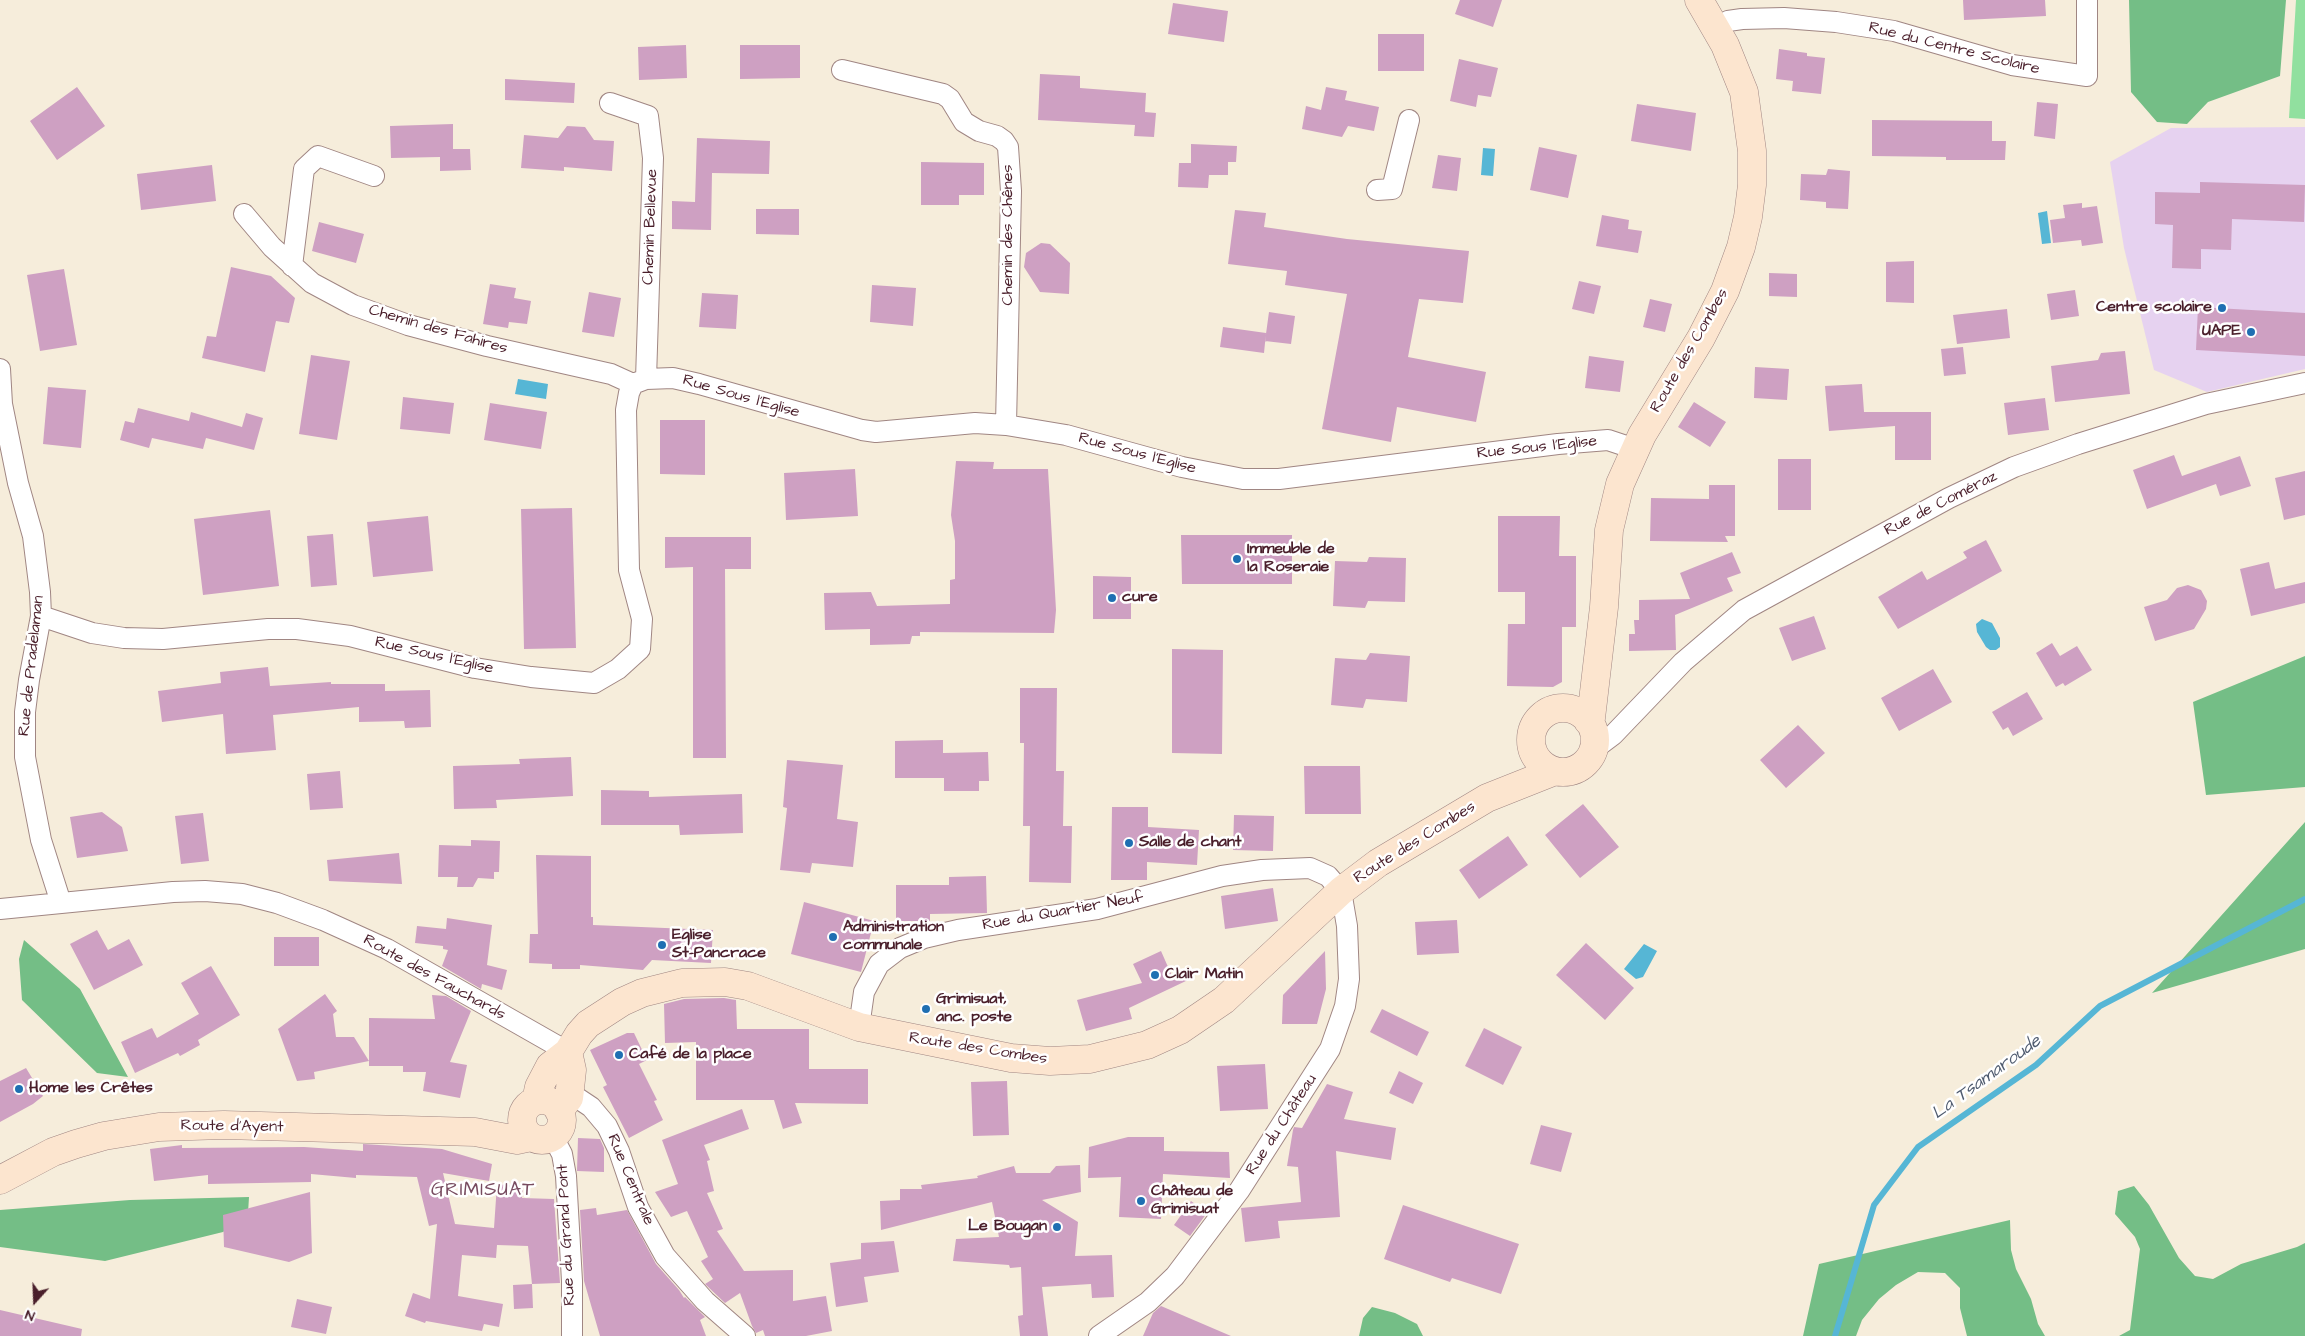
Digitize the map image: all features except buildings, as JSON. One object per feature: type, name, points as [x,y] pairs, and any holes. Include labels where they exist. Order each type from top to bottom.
[{"type":"street","name":"Route des Combes","points":[[546,1115],[539,1087],[550,1066],[568,1052],[579,1034],[588,1024],[622,1002],[642,993],[682,983],[725,982],[748,986],[859,1027],[990,1054],[1032,1060],[1070,1061],[1126,1052],[1147,1045],[1180,1030],[1210,1010],[1262,966],[1341,891],[1378,863],[1487,798],[1555,771],[1565,772],[1578,768],[1585,762],[1593,750],[1594,732],[1590,719],[1604,607],[1611,518],[1620,484],[1635,449],[1701,338],[1725,291],[1741,247],[1748,217],[1752,185],[1752,151],[1744,92],[1716,27],[1699,0]]},
{"type":"street","name":"Rue du Centre Scolaire","points":[[1716,27],[1728,21],[1742,18],[1784,18],[1836,22],[1894,31],[2012,65],[2087,76],[2087,0]]},
{"type":"street","name":"Chemin des Chênes","points":[[842,70],[943,94],[950,98],[964,122],[979,131],[997,136],[1008,147],[1011,191],[1006,424]]},
{"type":"street","name":"Chemin Bellevue","points":[[610,103],[648,116],[653,158],[640,381]]},
{"type":"street","points":[[1377,190],[1392,189],[1409,120]]},
{"type":"street","points":[[292,266],[304,169],[318,156],[374,176]]},
{"type":"street","name":"Chemin des Fahires","points":[[244,214],[292,266],[312,282],[334,296],[378,315],[487,346],[640,381]]},
{"type":"street","name":"Rue de Pradelaman","points":[[0,369],[2,404],[18,483],[33,536],[40,592],[41,616],[29,680],[24,736],[25,757],[41,840],[61,903]]},
{"type":"street","name":"Rue Sous l'Eglise","points":[[41,616],[92,633],[124,638],[163,639],[268,629],[297,629],[350,636],[475,668],[531,677],[594,683],[618,669],[640,649],[642,619],[629,570],[626,410],[629,393],[640,381],[674,378],[862,430],[876,432],[975,424],[1006,424],[1066,435],[1182,467],[1243,479],[1279,479],[1558,444],[1608,440],[1635,449]]},
{"type":"street","name":"Rue de Coméraz","points":[[1593,750],[1613,735],[1683,662],[1744,610],[1780,588],[1964,491],[2014,467],[2187,410],[2305,383]]},
{"type":"street","name":"Route des Combes","points":[[1487,798],[1513,766],[1531,737],[1538,720],[1578,685],[1598,646]]},
{"type":"street","points":[[1550,711],[1560,708],[1571,709],[1590,719],[1626,721]]},
{"type":"street","points":[[1531,737],[1532,748],[1536,758],[1543,765],[1555,771]]},
{"type":"street","name":"Rue du Quartier Neuf","points":[[859,1027],[864,992],[880,964],[900,948],[924,938],[958,930],[1097,909],[1222,876],[1262,870],[1310,868],[1328,876],[1341,891]]},
{"type":"street","name":"Route des Fauchards","points":[[0,909],[205,891],[242,894],[277,903],[323,920],[402,956],[568,1052]]},
{"type":"street","name":"Rue du Château","points":[[1099,1336],[1148,1302],[1175,1276],[1239,1191],[1330,1049],[1345,1006],[1349,978],[1346,926],[1341,891]]},
{"type":"street","name":"Rue Centrale","points":[[546,1115],[579,1099],[591,1107],[607,1126],[619,1151],[638,1207],[665,1256],[705,1301],[745,1336]]},
{"type":"street","name":"Route d'Ayent","points":[[0,1180],[54,1152],[76,1144],[104,1136],[159,1126],[224,1125],[475,1132],[517,1140],[546,1115]]},
{"type":"street","name":"Rue du Grand Pont","points":[[546,1115],[562,1154],[566,1176],[572,1281],[572,1336]]},
{"type":"shaded area","name":"Centre scolaire","points":[[2305,127],[2305,369],[2207,392],[2154,370],[2124,248],[2110,162],[2171,128]]},
{"type":"green space","points":[[2129,0],[2286,0],[2280,76],[2208,102],[2187,124],[2157,122],[2131,92]]},
{"type":"green space","points":[[2296,0],[2305,0],[2305,119],[2289,118]]},
{"type":"green space","points":[[2305,656],[2305,787],[2206,795],[2193,702]]},
{"type":"green space","points":[[2305,822],[2305,949],[2152,993]]},
{"type":"green space","points":[[24,940],[80,989],[128,1077],[97,1073],[22,1000],[19,959]]},
{"type":"green space","points":[[2134,1186],[2149,1205],[2179,1258],[2195,1276],[2213,1279],[2241,1264],[2305,1243],[2305,1336],[2119,1336],[2130,1330],[2140,1249],[2135,1237],[2115,1214],[2118,1191]]},
{"type":"green space","points":[[249,1197],[248,1213],[223,1232],[105,1261],[0,1247],[0,1210],[130,1200]]},
{"type":"green space","points":[[2010,1220],[2011,1250],[2016,1269],[2031,1299],[2038,1324],[2045,1336],[1967,1336],[1960,1308],[1960,1288],[1945,1273],[1918,1272],[1896,1285],[1879,1299],[1862,1320],[1856,1336],[1803,1336],[1819,1264]]},
{"type":"green space","points":[[1372,1307],[1395,1313],[1417,1324],[1423,1336],[1359,1336],[1363,1318]]},
{"type":"water","points":[[1483,148],[1495,149],[1493,176],[1481,175]]},
{"type":"water","points":[[2047,211],[2051,243],[2042,244],[2038,213]]},
{"type":"water","points":[[518,379],[548,384],[546,399],[515,394]]},
{"type":"water","points":[[1982,619],[1992,623],[2000,638],[2000,647],[1996,650],[1990,650],[1986,647],[1977,632],[1976,624]]},
{"type":"water","points":[[1644,944],[1657,951],[1643,977],[1636,979],[1624,969]]},
{"type":"waterway","name":"La Tsamaroude","points":[[1835,1336],[1874,1205],[1918,1147],[2036,1065],[2100,1006],[2305,899]]},
{"type":"place","name":"Centre scolaire","points":[[2222,308]]},
{"type":"place","name":"UAPE","points":[[2251,332]]},
{"type":"place","name":"Immeuble de la Roseraie","points":[[1237,559]]},
{"type":"place","name":"cure","points":[[1112,598]]},
{"type":"place","name":"Salle de chant","points":[[1129,843]]},
{"type":"place","name":"Administration communale","points":[[833,937]]},
{"type":"place","name":"Eglise St-Pancrace","points":[[662,945]]},
{"type":"place","name":"Clair Matin","points":[[1155,975]]},
{"type":"place","name":"Grimisuat, anc. poste","points":[[926,1009]]},
{"type":"place","name":"Café de la place","points":[[619,1055]]},
{"type":"place","name":"Home les Crêtes","points":[[19,1089]]},
{"type":"place","name":"Château de Grimisuat","points":[[1141,1201]]},
{"type":"place","name":"Le Bougan","points":[[1057,1227]]},
{"type":"district","name":"GRIMISUAT","points":[[483,1191]]}]
